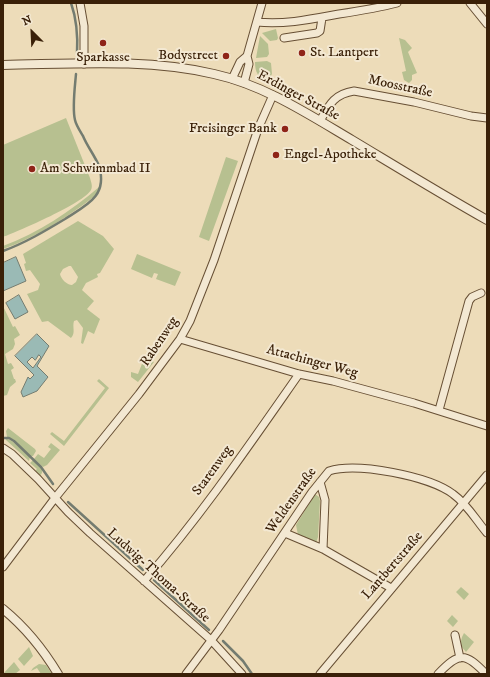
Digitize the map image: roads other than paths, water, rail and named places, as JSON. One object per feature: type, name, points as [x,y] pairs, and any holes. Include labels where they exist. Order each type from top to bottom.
[{"type":"street","points":[[80,3],[84,26],[84,64]]},
{"type":"street","points":[[244,83],[249,64],[247,56],[262,3]]},
{"type":"street","points":[[257,22],[277,23],[322,18],[397,3]]},
{"type":"street","points":[[470,3],[487,24]]},
{"type":"street","points":[[284,38],[317,33],[320,31],[322,18]]},
{"type":"street","points":[[232,79],[240,62],[247,56]]},
{"type":"street","name":"Erdinger Straße","points":[[3,65],[162,65],[199,71],[232,79],[273,95],[320,121],[487,220]]},
{"type":"street","name":"Moosstraße","points":[[320,121],[334,99],[346,92],[354,91],[414,102],[465,115],[487,118]]},
{"type":"street","name":"Rabenweg","points":[[3,567],[139,394],[180,339],[190,321],[214,260],[258,130],[273,95]]},
{"type":"street","points":[[439,410],[469,301],[476,294],[481,293]]},
{"type":"street","name":"Attachinger Weg","points":[[180,339],[300,374],[379,393],[439,410],[487,426]]},
{"type":"street","name":"Starenweg","points":[[144,581],[171,550],[206,505],[300,374]]},
{"type":"street","name":"Ludwig-Thoma-Straße","points":[[3,448],[12,454],[90,533],[211,640],[242,674]]},
{"type":"street","name":"Weldenstraße","points":[[186,674],[327,472],[331,470],[370,468],[408,476],[444,488],[455,495],[464,504],[487,533]]},
{"type":"street","name":"Lantbertstraße","points":[[320,674],[487,475]]},
{"type":"street","points":[[320,482],[325,500],[323,549]]},
{"type":"street","points":[[285,533],[323,549],[391,588]]},
{"type":"street","points":[[3,609],[30,634],[58,674]]},
{"type":"street","points":[[455,635],[460,658]]},
{"type":"street","points":[[438,674],[449,662],[460,658],[474,661],[486,674]]},
{"type":"water","points":[[16,257],[26,281],[3,291],[3,263]]},
{"type":"water","points":[[19,295],[28,312],[15,319],[6,303]]},
{"type":"water","points":[[37,334],[49,346],[37,366],[48,377],[37,391],[23,397],[21,392],[28,377],[30,379],[34,375],[15,356]],"holes":[[[39,355],[41,357],[33,368],[27,362],[32,357],[35,360]]]},
{"type":"waterway","points":[[71,3],[77,28],[77,54]]},
{"type":"waterway","points":[[3,251],[27,241],[81,209],[94,198],[101,185],[99,166],[75,120],[74,103],[76,74]]},
{"type":"waterway","points":[[3,438],[9,438],[14,441],[41,467],[53,484]]},
{"type":"waterway","points":[[68,502],[143,570]]},
{"type":"waterway","points":[[154,580],[209,630]]},
{"type":"waterway","points":[[223,641],[243,661],[252,674]]},
{"type":"place","name":"Sparkasse","points":[[103,43]]},
{"type":"place","name":"St. Lantpert","points":[[302,53]]},
{"type":"place","name":"Bodystreet","points":[[226,56]]},
{"type":"place","name":"Freisinger Bank","points":[[285,129]]},
{"type":"place","name":"Engel-Apotheke","points":[[276,155]]},
{"type":"place","name":"Am Schwimmbad II","points":[[32,169]]}]
